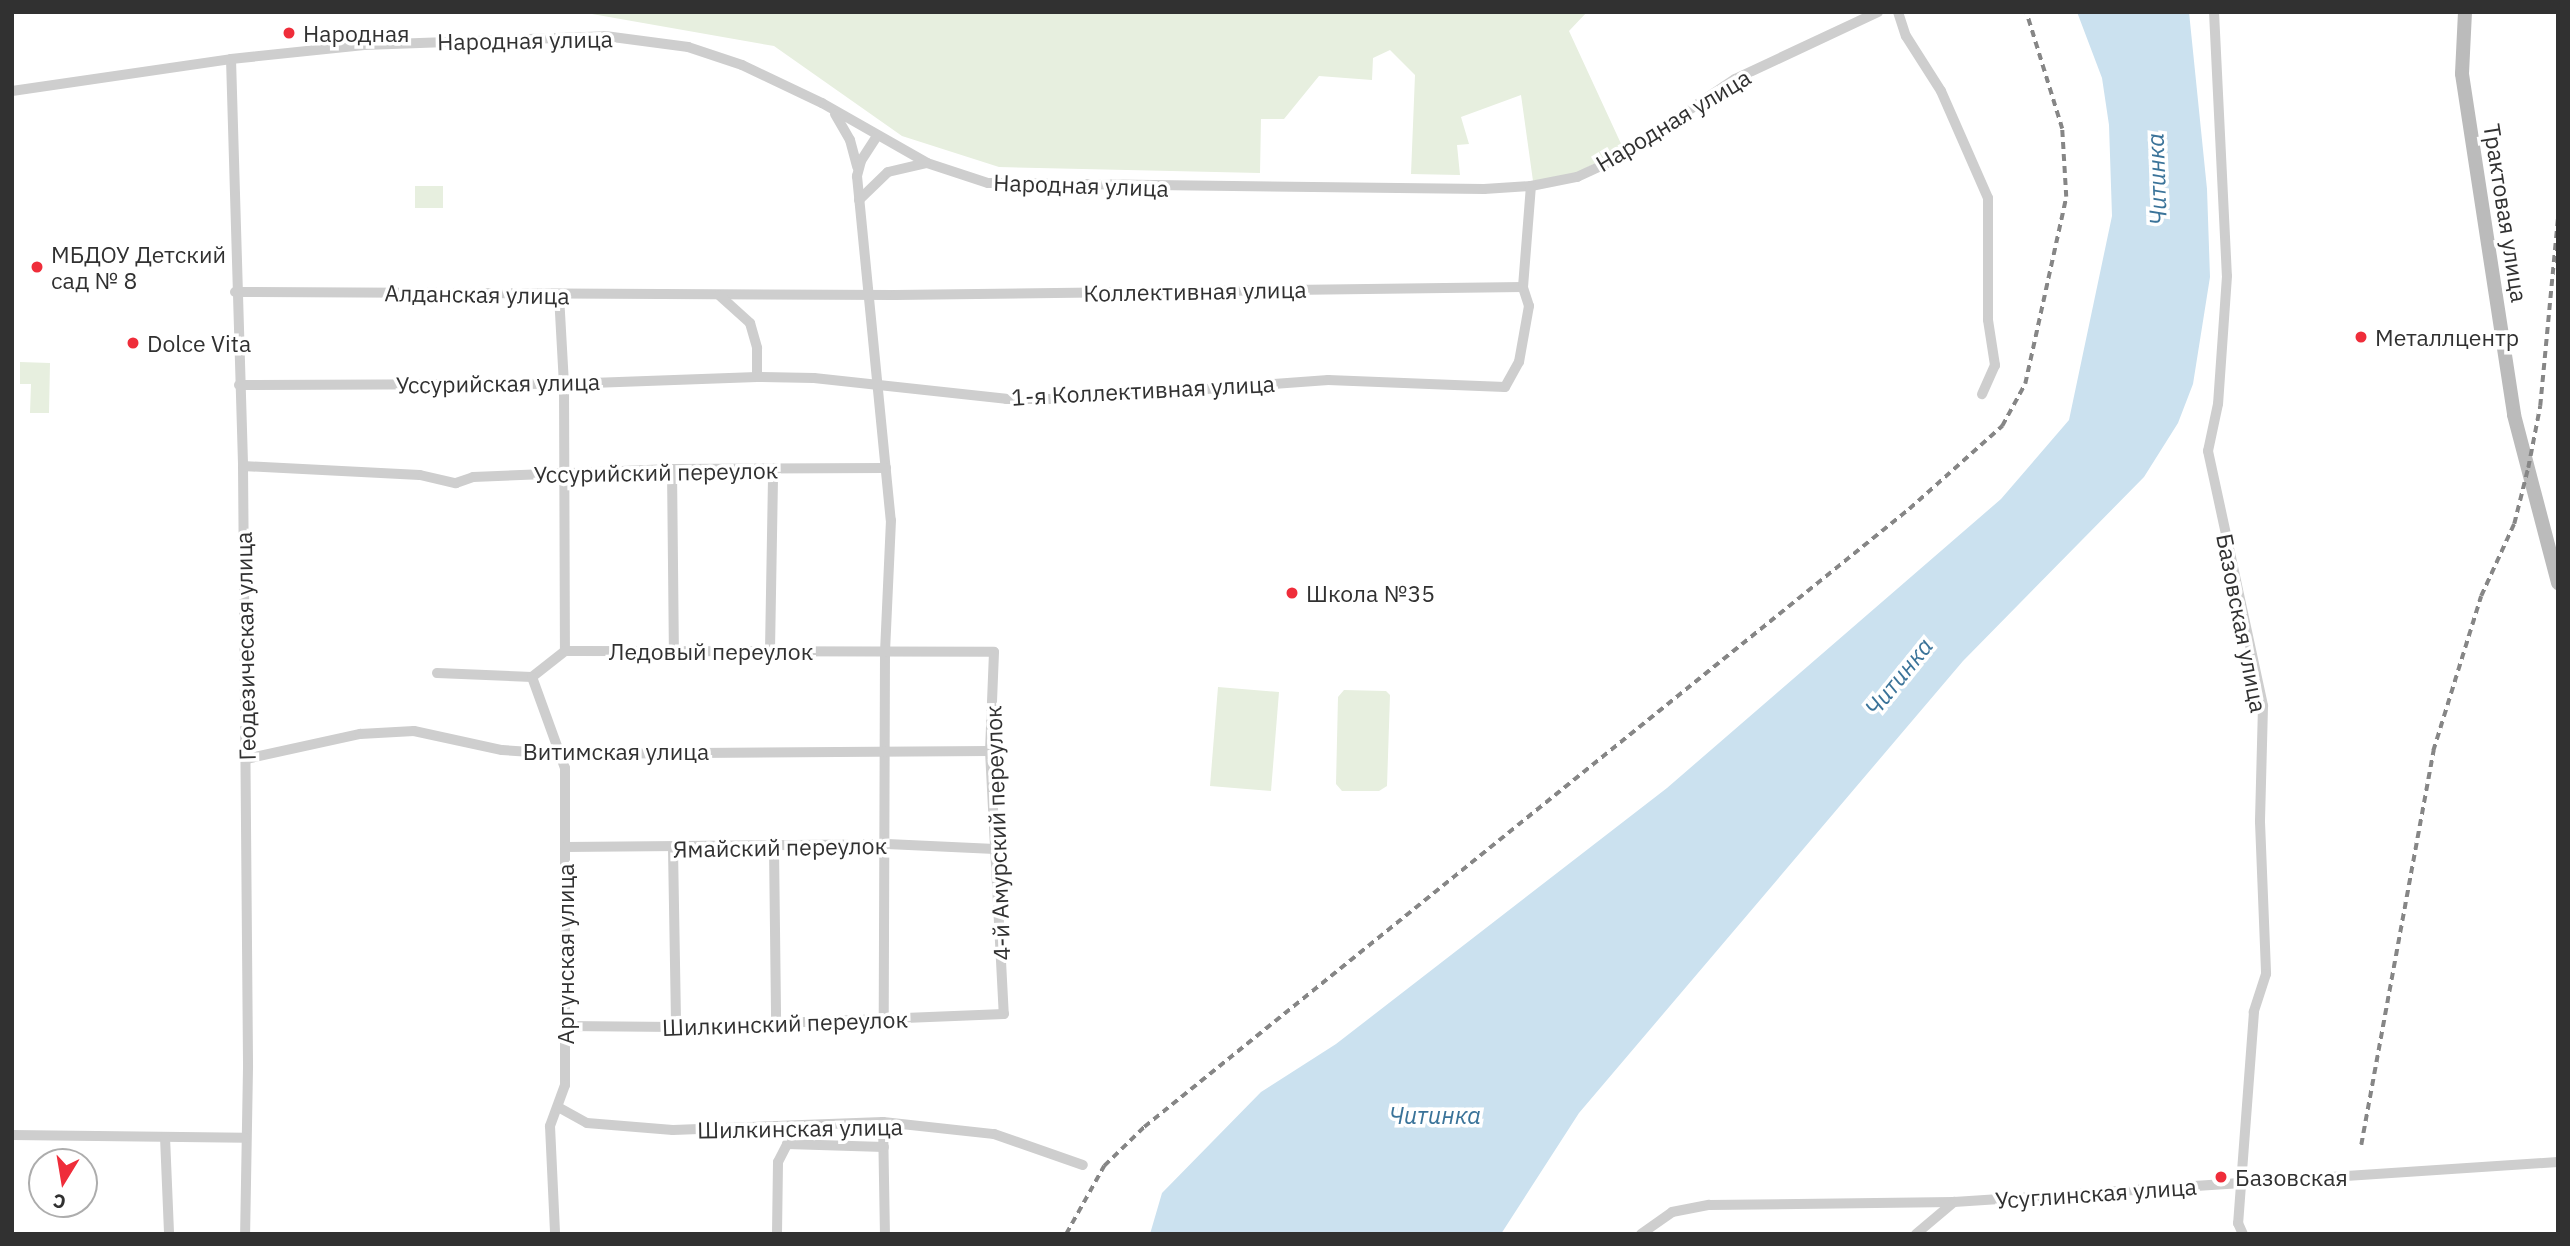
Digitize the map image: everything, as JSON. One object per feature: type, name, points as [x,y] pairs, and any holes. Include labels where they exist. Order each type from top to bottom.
[{"type":"main road","name":"Трактовая улица","points":[[2465,12],[2462,74],[2514,415],[2558,583]]},
{"type":"street","name":"Народная улица","points":[[12,91],[231,59],[363,45],[605,36],[688,47],[742,65],[830,108],[927,163],[988,183],[1205,189],[1531,186],[1577,177],[1616,159],[1735,79],[1878,12]]},
{"type":"street","points":[[1898,12],[1906,36],[1941,90],[1988,198],[1988,320],[1995,365],[1982,394]]},
{"type":"street","name":"Базовская улица","points":[[2214,12],[2227,276],[2218,404],[2208,451],[2263,706],[2260,822],[2266,974],[2254,1012],[2238,1223],[2243,1234]]},
{"type":"street","name":"Геодезическая улица","points":[[231,59],[235,292],[243,466],[246,759],[245,1234]]},
{"type":"street","points":[[830,108],[850,140],[857,176],[866,294],[891,520],[885,652],[887,844],[884,1021]]},
{"type":"street","points":[[857,176],[860,161],[877,136]]},
{"type":"street","points":[[859,200],[888,172],[927,163]]},
{"type":"street","points":[[1523,287],[1531,186]]},
{"type":"street","name":"Коллективная улица","points":[[719,295],[1523,287]]},
{"type":"street","name":"1-я Коллективная улица","points":[[876,387],[1006,399],[1070,399],[1328,380],[1505,387],[1520,362],[1529,306],[1523,287]]},
{"type":"street","name":"Алданская улица","points":[[235,292],[719,295]]},
{"type":"street","points":[[437,673],[532,677],[565,651],[564,384],[559,295]]},
{"type":"street","points":[[719,295],[750,323],[757,348],[757,377]]},
{"type":"street","name":"Уссурийская улица","points":[[239,385],[564,384],[757,377],[814,378],[876,387]]},
{"type":"street","name":"Уссурийский переулок","points":[[243,466],[420,475],[456,483],[473,477],[672,468],[886,468]]},
{"type":"street","points":[[672,468],[674,649]]},
{"type":"street","points":[[770,650],[773,470]]},
{"type":"street","name":"Ледовый переулок","points":[[565,651],[674,649],[994,652]]},
{"type":"street","name":"4-й Амурский переулок","points":[[994,652],[990,751],[1004,1014]]},
{"type":"street","name":"Аргунская улица","points":[[532,677],[562,754],[565,847],[565,1085],[550,1126],[555,1234]]},
{"type":"street","name":"Витимская улица","points":[[246,759],[379,731],[414,731],[502,750],[562,754],[990,751]]},
{"type":"street","name":"Ямайский переулок","points":[[565,847],[673,849],[887,844],[995,849]]},
{"type":"street","points":[[774,848],[776,1024]]},
{"type":"street","points":[[673,849],[676,1027]]},
{"type":"street","name":"Шилкинский переулок","points":[[565,1026],[676,1027],[884,1021],[1004,1014]]},
{"type":"street","name":"Шилкинская улица","points":[[558,1107],[587,1122],[673,1130],[883,1122],[994,1134],[1083,1165]]},
{"type":"street","points":[[883,1122],[885,1234]]},
{"type":"street","points":[[12,1135],[245,1138]]},
{"type":"street","points":[[165,1137],[169,1234]]},
{"type":"street","points":[[777,1234],[778,1162],[787,1144],[884,1147]]},
{"type":"street","name":"Усуглинская улица","points":[[1641,1234],[1672,1212],[1709,1205],[1954,1202],[2558,1162]]},
{"type":"street","points":[[1916,1234],[1954,1202]]},
{"type":"street","points":[[2230,1234],[2238,1223]]},
{"type":"green space","points":[[1587,12],[1569,31],[1623,148],[1573,175],[1533,181],[1521,95],[1461,117],[1469,144],[1457,145],[1460,175],[1411,174],[1415,75],[1390,50],[1373,58],[1372,80],[1319,76],[1284,119],[1261,119],[1260,173],[999,167],[902,136],[774,46],[592,14]]},
{"type":"green space","points":[[415,186],[443,186],[443,208],[415,208]]},
{"type":"green space","points":[[20,362],[50,363],[49,413],[30,413],[31,384],[20,384]]},
{"type":"green space","points":[[1218,687],[1279,692],[1271,791],[1210,786]]},
{"type":"green space","points":[[1344,690],[1386,691],[1390,695],[1387,786],[1379,791],[1342,791],[1336,784],[1338,697]]},
{"type":"water","name":"Читинка","points":[[2077,12],[2189,12],[2207,189],[2210,277],[2193,384],[2178,423],[2144,477],[1963,661],[1579,1113],[1501,1234],[1150,1234],[1162,1193],[1261,1092],[1336,1044],[1667,788],[2001,499],[2069,420],[2112,216],[2109,125],[2102,78]]},
{"type":"railway","points":[[1066,1234],[1104,1166],[1144,1127],[1909,509],[2002,426],[2025,384],[2066,197],[2062,129],[2026,12]]},
{"type":"railway","points":[[2361,1145],[2433,751],[2481,596],[2514,524],[2528,468],[2540,406],[2558,216]]},
{"type":"place","name":"Народная","points":[[289,33]]},
{"type":"place","name":"МБДОУ Детский сад № 8","points":[[37,267]]},
{"type":"place","name":"Металлцентр","points":[[2361,337]]},
{"type":"place","name":"Dolce Vita","points":[[133,343]]},
{"type":"place","name":"Школа №35","points":[[1292,593]]},
{"type":"place","name":"Базовская","points":[[2221,1177]]}]
